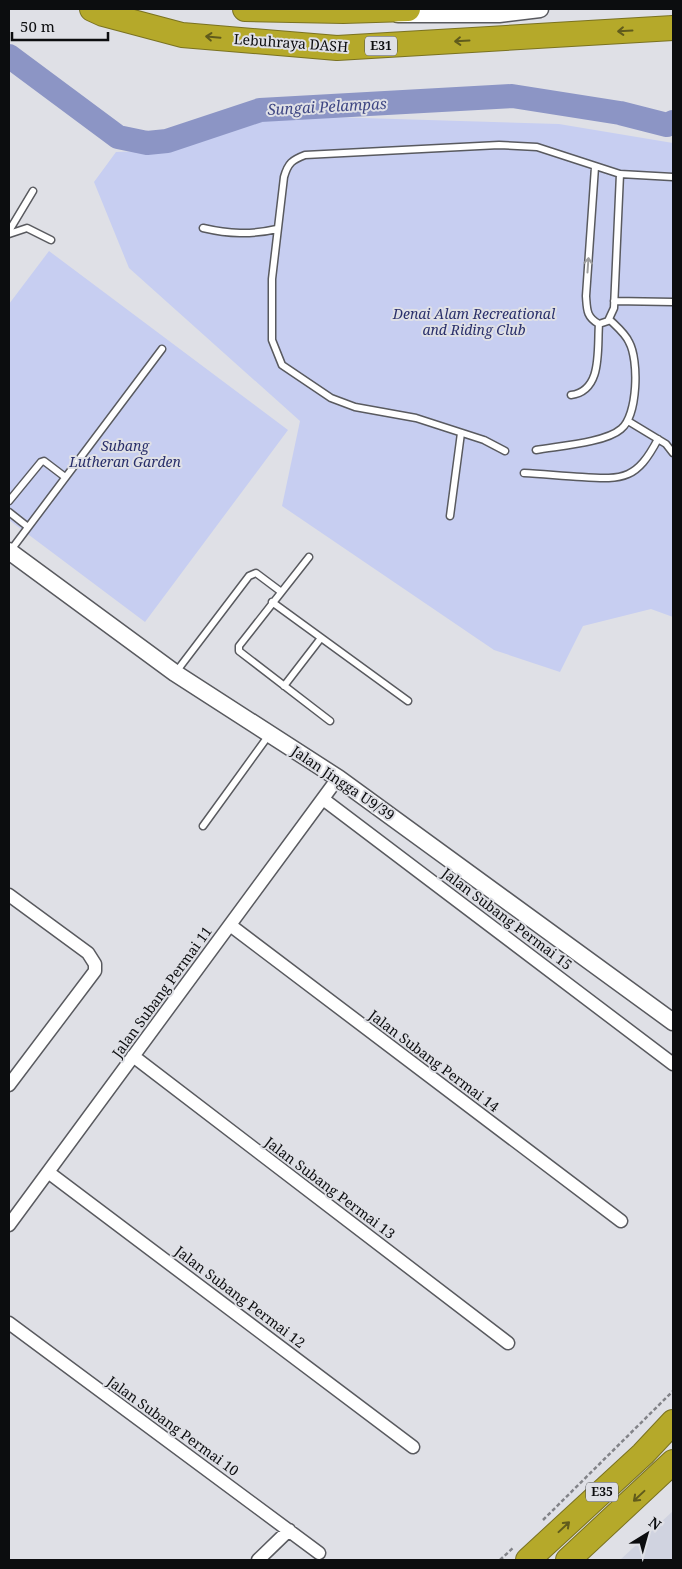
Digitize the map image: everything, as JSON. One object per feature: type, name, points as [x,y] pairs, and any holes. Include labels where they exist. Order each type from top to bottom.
[{"type":"highway","name":"Lebuhraya DASH","points":[[92,9],[182,35],[337,48],[673,28]]},
{"type":"highway","points":[[245,9],[343,11],[408,9]]},
{"type":"highway","name":"E35","points":[[524,1551],[643,1454],[673,1422]]},
{"type":"highway","name":"E35","points":[[568,1560],[673,1462]]},
{"type":"street","points":[[236,9],[254,15],[264,15],[499,14],[540,9]]},
{"type":"street","name":"Jalan Jingga U9/39","points":[[9,551],[175,673],[338,778],[673,1022]]},
{"type":"street","name":"Jalan Subang Permai 11","points":[[9,1225],[338,778]]},
{"type":"street","name":"Jalan Subang Permai 15","points":[[323,799],[673,1064]]},
{"type":"street","points":[[9,896],[88,953],[95,964],[95,972],[9,1085]]},
{"type":"street","name":"Jalan Subang Permai 14","points":[[230,925],[621,1221]]},
{"type":"street","name":"Jalan Subang Permai 13","points":[[133,1056],[508,1343]]},
{"type":"street","name":"Jalan Subang Permai 12","points":[[48,1172],[413,1447]]},
{"type":"street","name":"Jalan Subang Permai 10","points":[[9,1323],[319,1553]]},
{"type":"street","points":[[258,1560],[289,1530]]},
{"type":"lane","points":[[505,450],[484,440],[416,418],[355,407],[331,398],[282,365],[272,340],[272,279],[277,229],[287,166],[292,160],[306,155],[499,145],[537,147],[620,174],[673,177]]},
{"type":"lane","points":[[595,167],[586,296],[587,314],[591,320],[599,324]]},
{"type":"lane","points":[[599,324],[609,319],[614,301],[620,174]]},
{"type":"lane","points":[[9,232],[33,191]]},
{"type":"lane","points":[[9,232],[27,228],[51,240]]},
{"type":"lane","points":[[204,228],[226,233],[255,234],[277,229]]},
{"type":"lane","points":[[614,301],[673,302]]},
{"type":"lane","points":[[536,450],[568,446],[611,434],[620,430],[628,421],[632,409],[636,370],[634,356],[630,342],[609,319]]},
{"type":"lane","points":[[571,396],[584,392],[593,380],[597,365],[599,324]]},
{"type":"lane","points":[[9,551],[162,349]]},
{"type":"lane","points":[[628,421],[658,439],[673,453]]},
{"type":"lane","points":[[450,516],[461,433]]},
{"type":"lane","points":[[524,473],[616,480],[641,466],[648,458],[658,439]]},
{"type":"lane","points":[[9,501],[41,462],[44,461],[65,478]]},
{"type":"lane","points":[[9,512],[28,527]]},
{"type":"lane","points":[[309,557],[280,591],[239,646],[238,651],[330,721]]},
{"type":"lane","points":[[175,673],[249,576],[256,573],[280,591]]},
{"type":"lane","points":[[272,602],[408,701]]},
{"type":"lane","points":[[284,686],[321,638]]},
{"type":"lane","points":[[202,826],[269,734]]},
{"type":"path","points":[[540,1522],[673,1391]]},
{"type":"path","points":[[500,1560],[524,1551]]},
{"type":"shaded area","points":[[673,1511],[673,1560],[620,1560]]},
{"type":"green space","name":"Denai Alam Recreational and Riding Club","points":[[264,115],[559,124],[673,143],[673,617],[651,609],[583,626],[560,672],[494,650],[282,506],[300,421],[129,268],[94,182],[116,152],[173,150]]},
{"type":"green space","name":"Subang Lutheran Garden","points":[[49,251],[288,430],[145,622],[9,520],[9,304]]},
{"type":"waterway","name":"Sungai Pelampas","points":[[9,56],[118,137],[147,143],[167,141],[260,110],[512,96],[620,113],[667,125],[673,122]]}]
